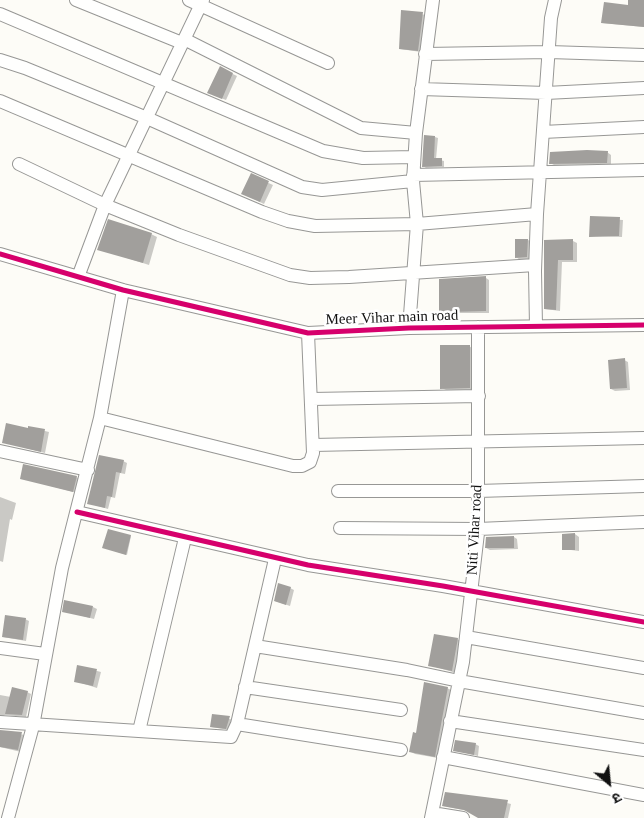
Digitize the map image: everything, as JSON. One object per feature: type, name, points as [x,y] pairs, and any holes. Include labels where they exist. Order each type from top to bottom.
[{"type":"street","points":[[76,0],[183,41],[361,128],[416,133]]},
{"type":"street","points":[[409,328],[417,224],[413,178],[414,156],[433,0]]},
{"type":"street","points":[[536,326],[535,265],[537,214],[549,52],[555,0]]},
{"type":"street","points":[[78,277],[105,205],[183,41],[197,2],[328,63]]},
{"type":"street","points":[[0,14],[323,151],[363,158],[414,156]]},
{"type":"street","points":[[425,54],[549,52],[644,55]]},
{"type":"street","points":[[0,60],[25,68],[147,118],[302,187],[322,190],[413,178],[540,172],[644,170]]},
{"type":"street","points":[[421,89],[546,93],[644,88]]},
{"type":"street","points":[[0,101],[262,212],[288,221],[315,226],[417,224],[537,214]]},
{"type":"street","points":[[543,132],[644,127]]},
{"type":"street","points":[[19,164],[105,205],[179,235],[290,275],[310,278],[349,277],[535,265]]},
{"type":"street","name":"Meer Vihar main road","points":[[0,254],[123,290],[308,333],[409,328],[644,325]]},
{"type":"street","points":[[8,818],[33,726],[62,568],[100,418],[123,290]]},
{"type":"street","name":"Niti Vihar road","points":[[431,815],[459,681],[478,529],[478,327]]},
{"type":"street","points":[[100,418],[293,466],[302,466],[310,462],[313,445],[308,333]]},
{"type":"street","points":[[312,399],[479,396]]},
{"type":"street","points":[[313,445],[479,441],[590,441],[644,438]]},
{"type":"street","points":[[0,451],[88,470]]},
{"type":"street","points":[[338,491],[478,491],[644,486]]},
{"type":"street","points":[[77,512],[275,559],[644,622]]},
{"type":"street","points":[[340,528],[478,529],[644,522]]},
{"type":"street","points":[[139,731],[185,538]]},
{"type":"street","points":[[0,722],[33,726],[231,737],[237,724],[275,559]]},
{"type":"street","points":[[466,637],[644,668]]},
{"type":"street","points":[[255,646],[407,670],[459,681],[644,713]]},
{"type":"street","points":[[0,648],[45,654]]},
{"type":"street","points":[[245,688],[401,710]]},
{"type":"street","points":[[450,721],[644,750]]},
{"type":"street","points":[[237,724],[401,750]]},
{"type":"street","points":[[443,757],[644,795]]},
{"type":"street","points":[[431,815],[463,818]]},
{"type":"building","points":[[628,0],[644,0],[644,27],[601,23],[604,2],[628,5]]},
{"type":"building","points":[[401,10],[423,12],[418,51],[399,49]]},
{"type":"building","points":[[220,66],[233,73],[222,99],[207,93]]},
{"type":"building","points":[[424,135],[435,136],[434,158],[442,158],[442,166],[422,167]]},
{"type":"building","points":[[608,151],[607,163],[549,164],[550,152]]},
{"type":"building","points":[[251,173],[269,181],[260,202],[241,194]]},
{"type":"building","points":[[590,216],[620,217],[619,236],[589,237]]},
{"type":"building","points":[[108,219],[152,233],[143,263],[97,250]]},
{"type":"building","points":[[515,239],[528,239],[527,257],[515,258]]},
{"type":"building","points":[[573,239],[573,260],[558,260],[556,310],[544,309],[544,240]]},
{"type":"building","points":[[486,276],[486,311],[451,312],[451,316],[439,315],[439,279]]},
{"type":"building","points":[[440,345],[470,345],[470,388],[440,389]]},
{"type":"building","points":[[625,358],[627,388],[610,389],[608,360]]},
{"type":"building","points":[[6,423],[28,428],[28,426],[45,429],[41,452],[2,443]]},
{"type":"building","points":[[99,455],[124,460],[121,473],[116,472],[112,497],[107,496],[105,508],[87,504]]},
{"type":"building","points":[[23,464],[77,476],[73,492],[20,479]]},
{"type":"building","points":[[108,529],[131,535],[126,555],[102,548]]},
{"type":"building","points":[[575,533],[575,550],[562,550],[562,534]]},
{"type":"building","points":[[514,536],[514,548],[485,548],[486,537]]},
{"type":"building","points":[[278,583],[291,587],[286,605],[274,601]]},
{"type":"building","points":[[64,600],[93,606],[90,618],[62,612]]},
{"type":"building","points":[[5,615],[26,618],[23,640],[2,637]]},
{"type":"building","points":[[434,634],[458,638],[452,671],[428,666]]},
{"type":"building","points":[[77,665],[97,669],[93,686],[74,682]]},
{"type":"building","points":[[424,682],[448,687],[435,757],[409,752],[413,732],[416,733]]},
{"type":"building","points":[[12,687],[28,691],[22,715],[5,714]]},
{"type":"building","points":[[212,714],[230,716],[226,729],[210,727]]},
{"type":"building","points":[[0,730],[22,732],[18,750],[0,747]]},
{"type":"building","points":[[455,740],[476,743],[474,755],[453,751]]},
{"type":"building","points":[[445,792],[508,800],[504,818],[478,818],[464,810],[442,806]]},
{"type":"cycle path","points":[[0,254],[123,290],[308,333],[409,328],[644,325]]},
{"type":"cycle path","points":[[77,512],[308,565],[443,586],[644,622]]}]
